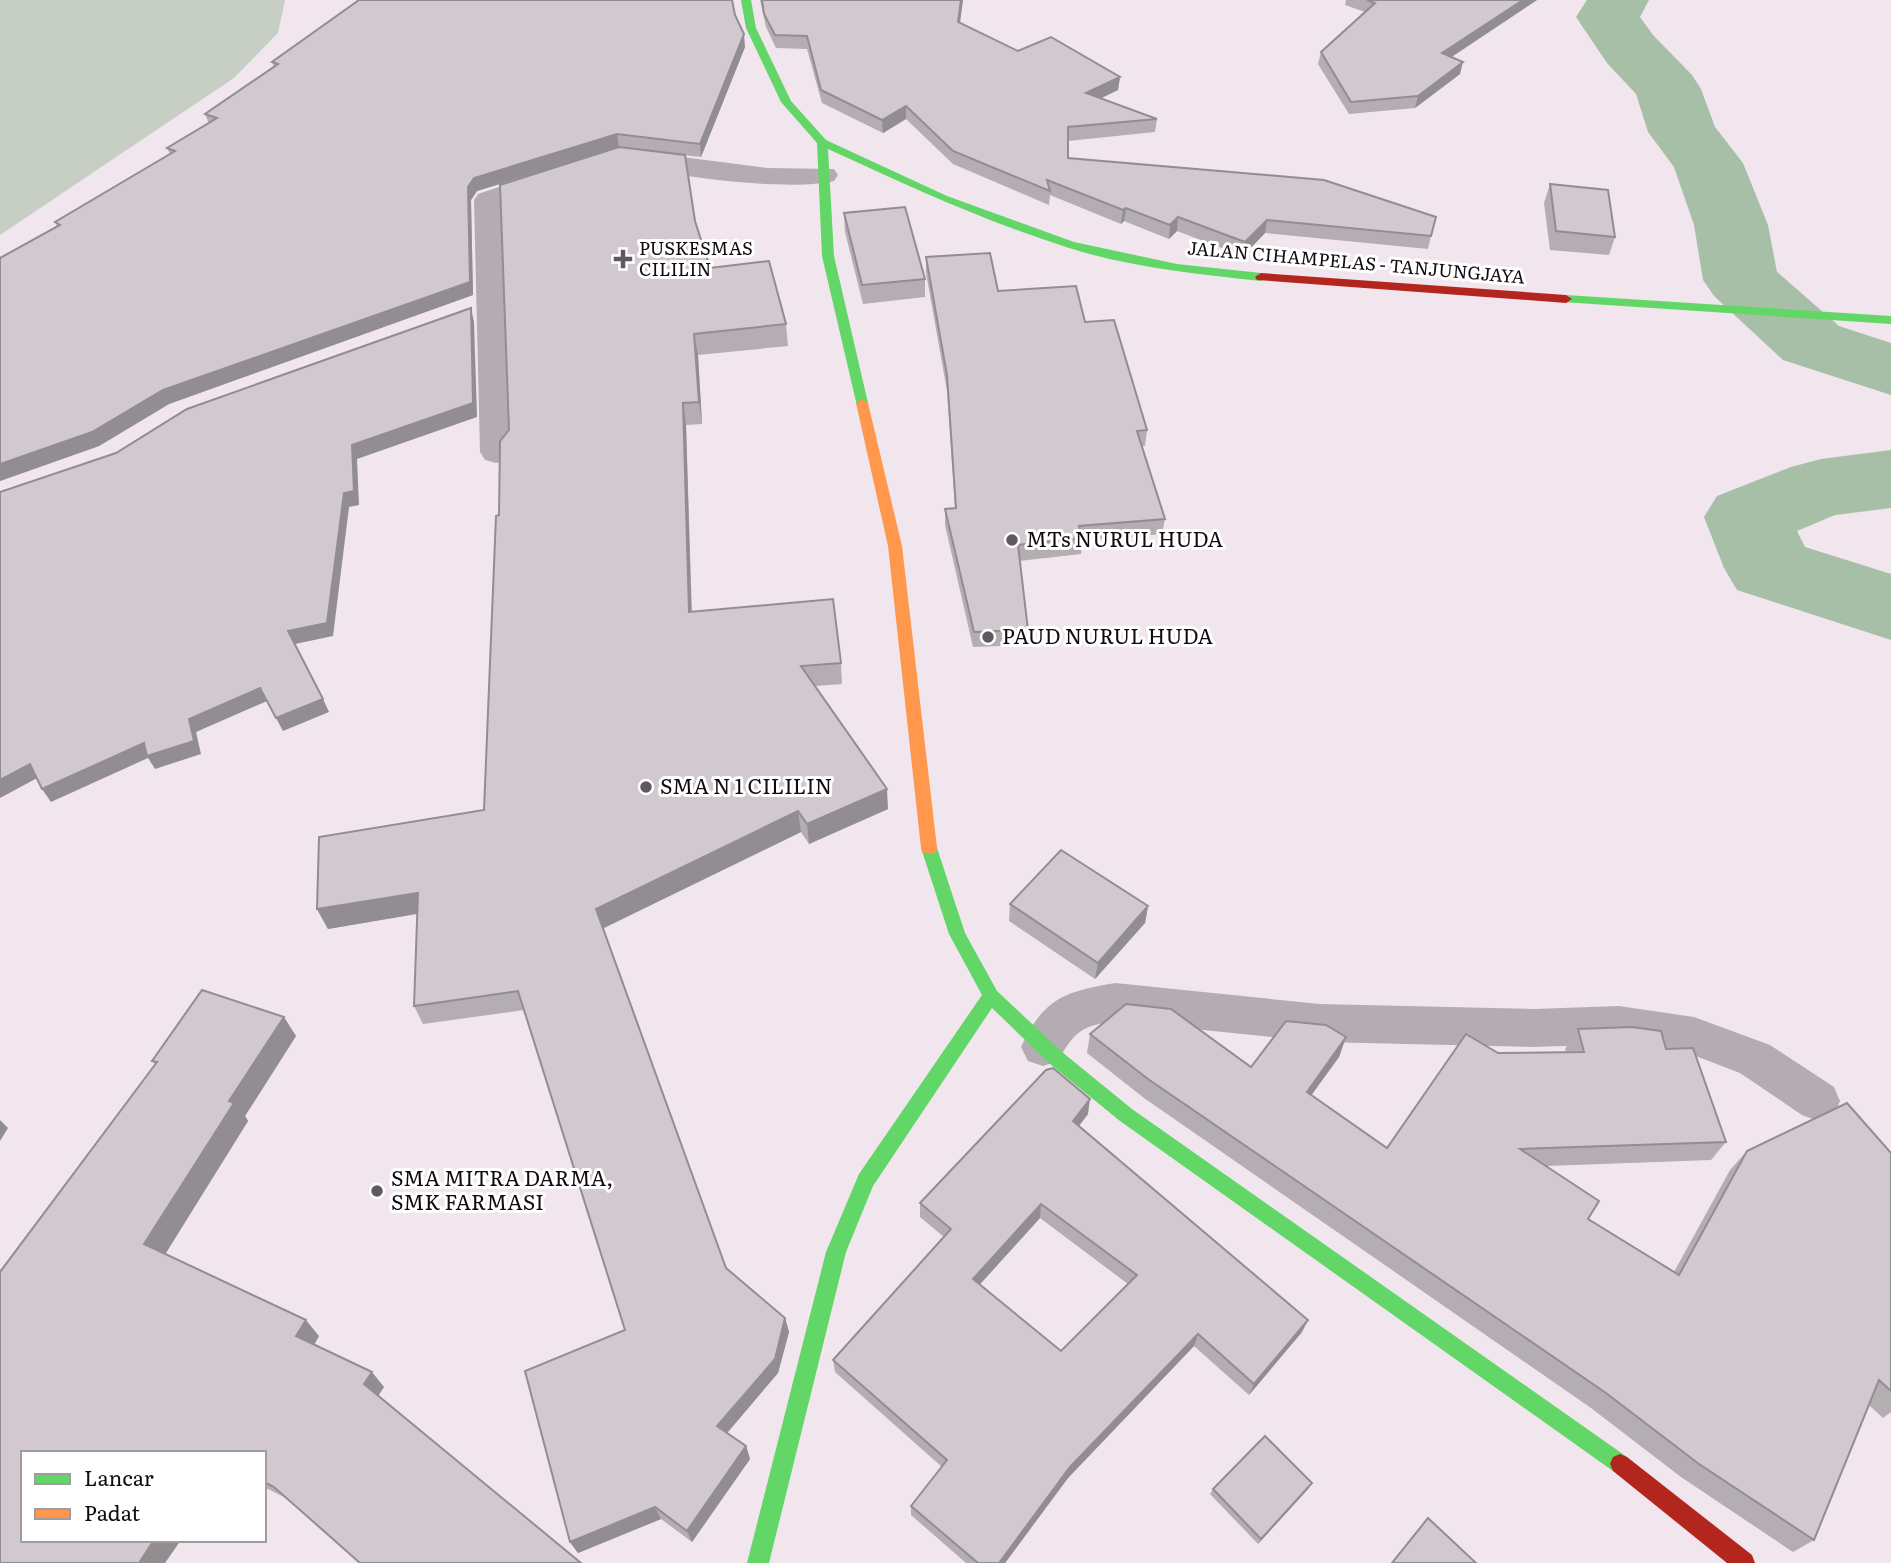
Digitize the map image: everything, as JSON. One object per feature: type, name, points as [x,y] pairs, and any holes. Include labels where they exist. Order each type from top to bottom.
[{"type":"street","name":"JALAN CIHAMPELAS - TANJUNGJAYA","points":[[746,0],[751,28],[786,103],[822,142],[943,198],[1013,226],[1071,245],[1177,268],[1308,282],[1891,320]]},
{"type":"street","points":[[822,142],[828,256],[895,546],[930,856],[957,934],[991,996],[1042,1047],[1178,1153],[1509,1383],[1659,1493],[1744,1563]]},
{"type":"street","points":[[496,452],[495,371],[477,307],[488,200],[620,158],[767,176],[824,175]]},
{"type":"street","points":[[758,1563],[836,1252],[866,1180],[991,996]]},
{"type":"street","points":[[1042,1047],[1057,1023],[1079,1008],[1115,1002],[1320,1023],[1534,1028],[1619,1025],[1694,1036],[1755,1059],[1818,1101]]},
{"type":"shaded area","points":[[0,0],[285,0],[278,33],[234,78],[0,235]]},
{"type":"building","points":[[359,0],[732,0],[735,15],[744,34],[700,144],[617,134],[474,178],[468,187],[470,282],[163,390],[92,432],[0,464],[0,258],[60,225],[55,222],[175,151],[167,148],[217,118],[205,114],[278,64],[272,62]]},
{"type":"building","points":[[762,0],[961,0],[958,22],[1018,51],[1051,37],[1120,77],[1086,93],[1157,119],[1068,127],[1068,158],[1324,180],[1436,217],[1431,236],[1267,220],[1245,242],[1178,217],[1170,225],[1047,180],[1050,191],[953,151],[906,106],[882,120],[821,90],[807,36],[775,35],[764,14]]},
{"type":"building","points":[[1367,0],[1523,0],[1442,53],[1463,62],[1418,96],[1351,102],[1321,52],[1375,3]]},
{"type":"building","points":[[619,147],[685,155],[695,221],[710,268],[769,261],[786,324],[694,334],[699,402],[683,403],[689,612],[833,599],[841,663],[801,666],[887,789],[807,824],[798,811],[596,909],[726,1268],[785,1318],[775,1359],[717,1426],[746,1446],[687,1531],[655,1507],[570,1542],[525,1371],[625,1330],[518,991],[414,1006],[418,893],[317,909],[319,837],[484,810],[496,516],[499,515],[500,441],[509,430],[500,185]]},
{"type":"building","points":[[1550,184],[1608,190],[1615,237],[1556,231]]},
{"type":"building","points":[[905,207],[925,279],[862,285],[844,213]]},
{"type":"building","points":[[990,253],[998,291],[1076,286],[1085,322],[1114,320],[1147,430],[1137,431],[1165,519],[1079,526],[1082,538],[1018,545],[1028,630],[974,632],[945,509],[956,508],[947,375],[926,257]]},
{"type":"building","points":[[471,308],[473,403],[352,445],[354,491],[344,493],[327,623],[288,631],[323,699],[276,718],[260,688],[189,719],[194,741],[147,756],[144,743],[42,789],[30,764],[0,780],[0,492],[116,453],[187,409]]},
{"type":"building","points":[[1061,850],[1148,906],[1098,963],[1010,904]]},
{"type":"building","points":[[202,990],[284,1017],[229,1101],[234,1103],[144,1244],[306,1320],[296,1336],[372,1372],[364,1384],[581,1563],[360,1563],[274,1487],[266,1483],[266,1451],[21,1451],[21,1542],[153,1542],[139,1563],[0,1563],[0,1272],[157,1062],[152,1061]]},
{"type":"building","points":[[1126,1004],[1171,1009],[1251,1067],[1286,1021],[1326,1025],[1346,1037],[1307,1092],[1387,1148],[1466,1034],[1498,1053],[1584,1052],[1578,1029],[1632,1027],[1661,1031],[1666,1049],[1693,1048],[1726,1142],[1520,1149],[1599,1201],[1588,1219],[1679,1275],[1747,1151],[1847,1103],[1891,1153],[1891,1391],[1879,1380],[1814,1540],[1699,1464],[1606,1393],[1148,1079],[1090,1034]]},
{"type":"building","points":[[1053,1068],[1090,1099],[1073,1121],[1308,1320],[1254,1384],[1198,1334],[1070,1467],[999,1563],[978,1563],[911,1506],[947,1460],[833,1360],[951,1229],[920,1203],[1046,1070]],"holes":[[[1041,1204],[1137,1275],[1061,1351],[973,1279]]]},
{"type":"building","points":[[1265,1436],[1312,1483],[1261,1539],[1213,1489]]},
{"type":"building","points":[[1428,1518],[1476,1563],[1392,1563]]},
{"type":"waterway","points":[[1618,0],[1608,17],[1630,49],[1668,89],[1682,132],[1708,163],[1731,225],[1741,280],[1811,343],[1891,370]]},
{"type":"waterway","points":[[1891,479],[1821,488],[1748,517],[1769,568],[1891,607]]},
{"type":"traffic: fast","points":[[746,0],[751,28],[786,102],[822,142],[943,198],[1071,245],[1177,268],[1261,277]]},
{"type":"traffic: fast","points":[[822,142],[828,256],[862,403]]},
{"type":"traffic: fast","points":[[1566,299],[1891,320]]},
{"type":"traffic: fast","points":[[758,1563],[836,1252],[866,1180],[991,996],[957,934],[929,848]]},
{"type":"traffic: fast","points":[[991,996],[1056,1058],[1126,1115],[1620,1464]]},
{"type":"traffic: slow","points":[[862,403],[895,546],[929,848]]},
{"type":"traffic: jam","points":[[1261,277],[1566,299]]},
{"type":"traffic: jam","points":[[1620,1464],[1744,1563]]},
{"type":"place","name":"PUSKESMAS CILILIN","points":[[623,259]]},
{"type":"place","name":"MTs NURUL HUDA","points":[[1012,540]]},
{"type":"place","name":"PAUD NURUL HUDA","points":[[988,637]]},
{"type":"place","name":"SMA N 1 CILILIN","points":[[646,787]]},
{"type":"place","name":"SMA MITRA DARMA, SMK FARMASI","points":[[377,1191]]}]
